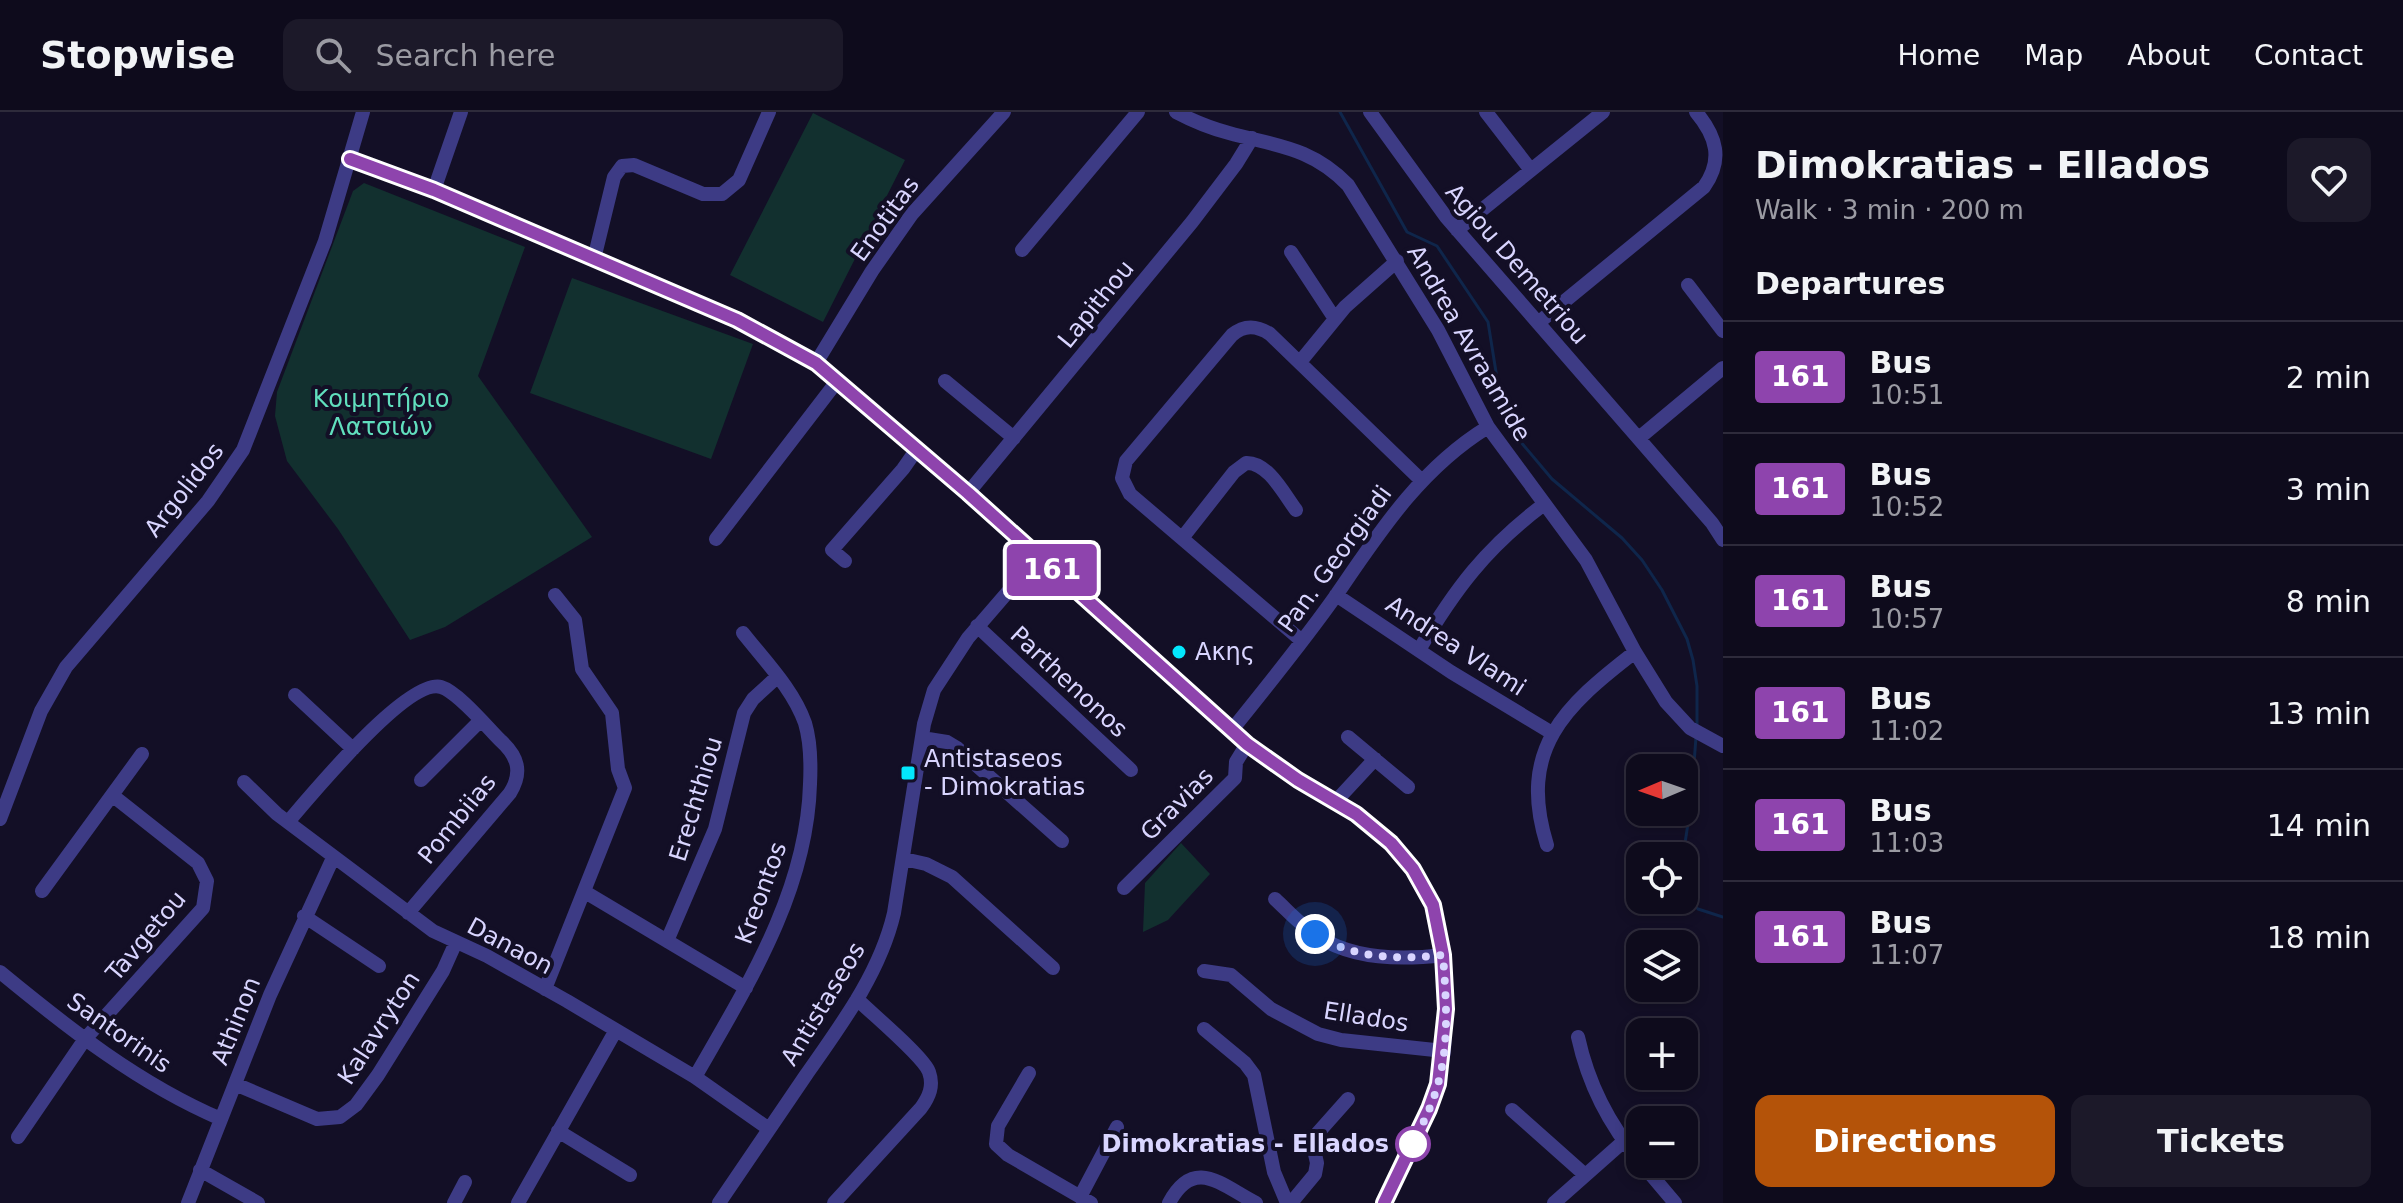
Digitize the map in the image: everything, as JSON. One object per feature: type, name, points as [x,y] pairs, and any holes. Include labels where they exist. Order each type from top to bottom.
[{"type":"street","name":"Argolidos","points":[[0,819],[41,711],[66,667],[208,501],[243,450],[325,241],[363,112]]},
{"type":"street","points":[[434,190],[461,112]]},
{"type":"street","name":"Enotitas","points":[[816,363],[872,271],[912,214],[1004,112]]},
{"type":"street","points":[[1022,250],[1138,112]]},
{"type":"street","name":"Andrea Avraamide","points":[[1176,112],[1216,130],[1295,150],[1340,177],[1355,194],[1445,341],[1488,427],[1586,560],[1635,652],[1666,702],[1690,728],[1723,746]]},
{"type":"street","name":"Agiou Demetriou","points":[[1370,112],[1400,150],[1425,191],[1457,230],[1722,535]]},
{"type":"street","points":[[1486,112],[1530,169]]},
{"type":"street","points":[[1457,230],[1603,112]]},
{"type":"street","points":[[1538,323],[1717,173],[1720,158],[1714,134],[1696,112]]},
{"type":"street","points":[[594,259],[614,177],[622,166],[634,165],[703,194],[722,194],[739,180],[767,113]]},
{"type":"street","name":"Lapithou","points":[[968,493],[1192,222],[1252,138]]},
{"type":"street","points":[[350,159],[434,190],[737,320],[816,363],[968,493],[1231,731],[1382,835],[1413,869],[1431,899],[1443,955],[1446,1009],[1444,1051],[1434,1098],[1384,1203]]},
{"type":"street","points":[[1291,252],[1335,319]]},
{"type":"street","points":[[1300,362],[1335,319],[1397,261]]},
{"type":"street","points":[[1688,285],[1723,331]]},
{"type":"street","points":[[1302,641],[1130,494],[1122,478],[1124,464],[1229,338],[1247,327],[1266,331],[1421,480]]},
{"type":"street","points":[[1639,438],[1723,368]]},
{"type":"street","points":[[716,539],[838,380]]},
{"type":"street","points":[[945,381],[1014,438]]},
{"type":"street","name":"Pan. Georgiadi","points":[[1231,731],[1421,480],[1453,451],[1488,427]]},
{"type":"street","points":[[845,561],[832,550],[917,449]]},
{"type":"street","points":[[1183,537],[1237,468],[1246,463],[1257,464],[1265,470],[1296,510]]},
{"type":"street","points":[[1419,650],[1482,558],[1516,525],[1543,505]]},
{"type":"street","name":"Antistaseos","points":[[719,1203],[857,999],[887,940],[904,859],[922,738],[937,683],[977,626],[1038,557]]},
{"type":"street","points":[[545,989],[625,788],[618,769],[612,713],[582,669],[575,620],[555,595]]},
{"type":"street","name":"Andrea Vlami","points":[[1336,595],[1552,733]]},
{"type":"street","name":"Parthenonos","points":[[977,626],[1131,770]]},
{"type":"street","name":"Kreontos","points":[[695,1077],[746,988],[790,890],[809,812],[811,765],[807,730],[791,694],[743,633]]},
{"type":"street","points":[[1547,845],[1539,813],[1538,784],[1552,733],[1579,698],[1635,652]]},
{"type":"street","name":"Erechthiou","points":[[667,941],[715,829],[744,713],[753,699],[777,677]]},
{"type":"street","name":"Pombiias","points":[[353,749],[415,694],[434,686],[450,692],[510,749],[518,764],[517,779],[510,793],[408,913]]},
{"type":"street","points":[[288,822],[353,749],[295,695]]},
{"type":"street","points":[[421,780],[480,721]]},
{"type":"street","points":[[1348,737],[1408,787]]},
{"type":"street","points":[[922,738],[947,742],[957,748],[1062,841]]},
{"type":"street","name":"Gravias","points":[[1124,888],[1235,778],[1236,762],[1247,744]]},
{"type":"street","points":[[42,891],[142,754]]},
{"type":"street","points":[[1336,801],[1375,759]]},
{"type":"street","name":"Danaon","points":[[244,782],[268,807],[433,931],[616,1030],[695,1077],[769,1129]]},
{"type":"street","name":"Tavgetou","points":[[85,1039],[203,908],[207,894],[205,874],[193,858],[112,795]]},
{"type":"street","name":"Athinon","points":[[188,1203],[304,916],[333,858]]},
{"type":"street","points":[[904,859],[926,864],[952,877],[1053,968]]},
{"type":"street","points":[[585,892],[746,988]]},
{"type":"street","points":[[1275,899],[1308,929],[1331,944],[1385,957],[1443,955]]},
{"type":"street","points":[[304,916],[379,966]]},
{"type":"street","name":"Kalavryton","points":[[235,1084],[317,1119],[330,1120],[344,1116],[378,1075],[443,971],[456,942]]},
{"type":"street","name":"Ellados","points":[[1204,971],[1231,975],[1271,1009],[1318,1034],[1341,1040],[1444,1051]]},
{"type":"street","name":"Santorinis","points":[[0,972],[85,1039],[169,1094],[221,1119]]},
{"type":"street","points":[[834,1203],[921,1108],[931,1085],[927,1066],[857,999]]},
{"type":"street","points":[[1204,1029],[1245,1063],[1254,1075],[1274,1172],[1289,1203],[1315,1174],[1317,1163],[1313,1145],[1316,1135],[1348,1099]]},
{"type":"street","points":[[518,1203],[616,1030]]},
{"type":"street","points":[[1578,1037],[1590,1079],[1626,1144]]},
{"type":"street","points":[[18,1137],[85,1039]]},
{"type":"street","points":[[1029,1073],[998,1126],[996,1144],[1008,1155],[1085,1200],[1117,1127]]},
{"type":"street","points":[[1512,1110],[1584,1174]]},
{"type":"street","points":[[558,1131],[630,1175]]},
{"type":"street","points":[[1554,1203],[1624,1141]]},
{"type":"street","points":[[200,1170],[258,1203]]},
{"type":"street","points":[[1169,1203],[1183,1182],[1202,1177],[1256,1203]]},
{"type":"street","points":[[1654,1178],[1675,1203]]},
{"type":"street","points":[[454,1203],[465,1182]]},
{"type":"green space","points":[[813,113],[905,160],[823,322],[730,275]]},
{"type":"green space","name":"Κοιμητήριο Λατσιών","points":[[364,183],[525,247],[478,376],[592,537],[445,627],[410,640],[338,529],[287,461],[275,416],[277,392],[353,191]]},
{"type":"green space","points":[[572,278],[753,344],[711,459],[530,393]]},
{"type":"green space","points":[[1181,843],[1210,874],[1168,920],[1143,932],[1145,883]]},
{"type":"waterway","points":[[1340,112],[1407,232],[1437,246],[1488,322],[1504,422],[1552,479],[1622,538],[1642,560],[1662,590],[1687,639],[1693,660],[1697,725]]},
{"type":"waterway","points":[[1685,842],[1696,737]]},
{"type":"waterway","points":[[1698,909],[1723,917]]},
{"type":"bus line","name":"161","points":[[350,159],[434,190],[737,320],[816,363],[968,493],[1247,744],[1298,780],[1356,814],[1391,843],[1413,869],[1433,905],[1441,938],[1446,1009],[1444,1051],[1438,1084],[1384,1203]]},
{"type":"place","name":"Ακης","points":[[1179,652]]},
{"type":"place","name":"Antistaseos - Dimokratias","points":[[908,773]]},
{"type":"place","name":"Dimokratias - Ellados","points":[[1413,1144]]},
{"type":"route","points":[[1315,934],[1331,944],[1385,957],[1443,955],[1446,1009],[1441,1070],[1434,1098],[1410,1150],[1413,1144]]}]
